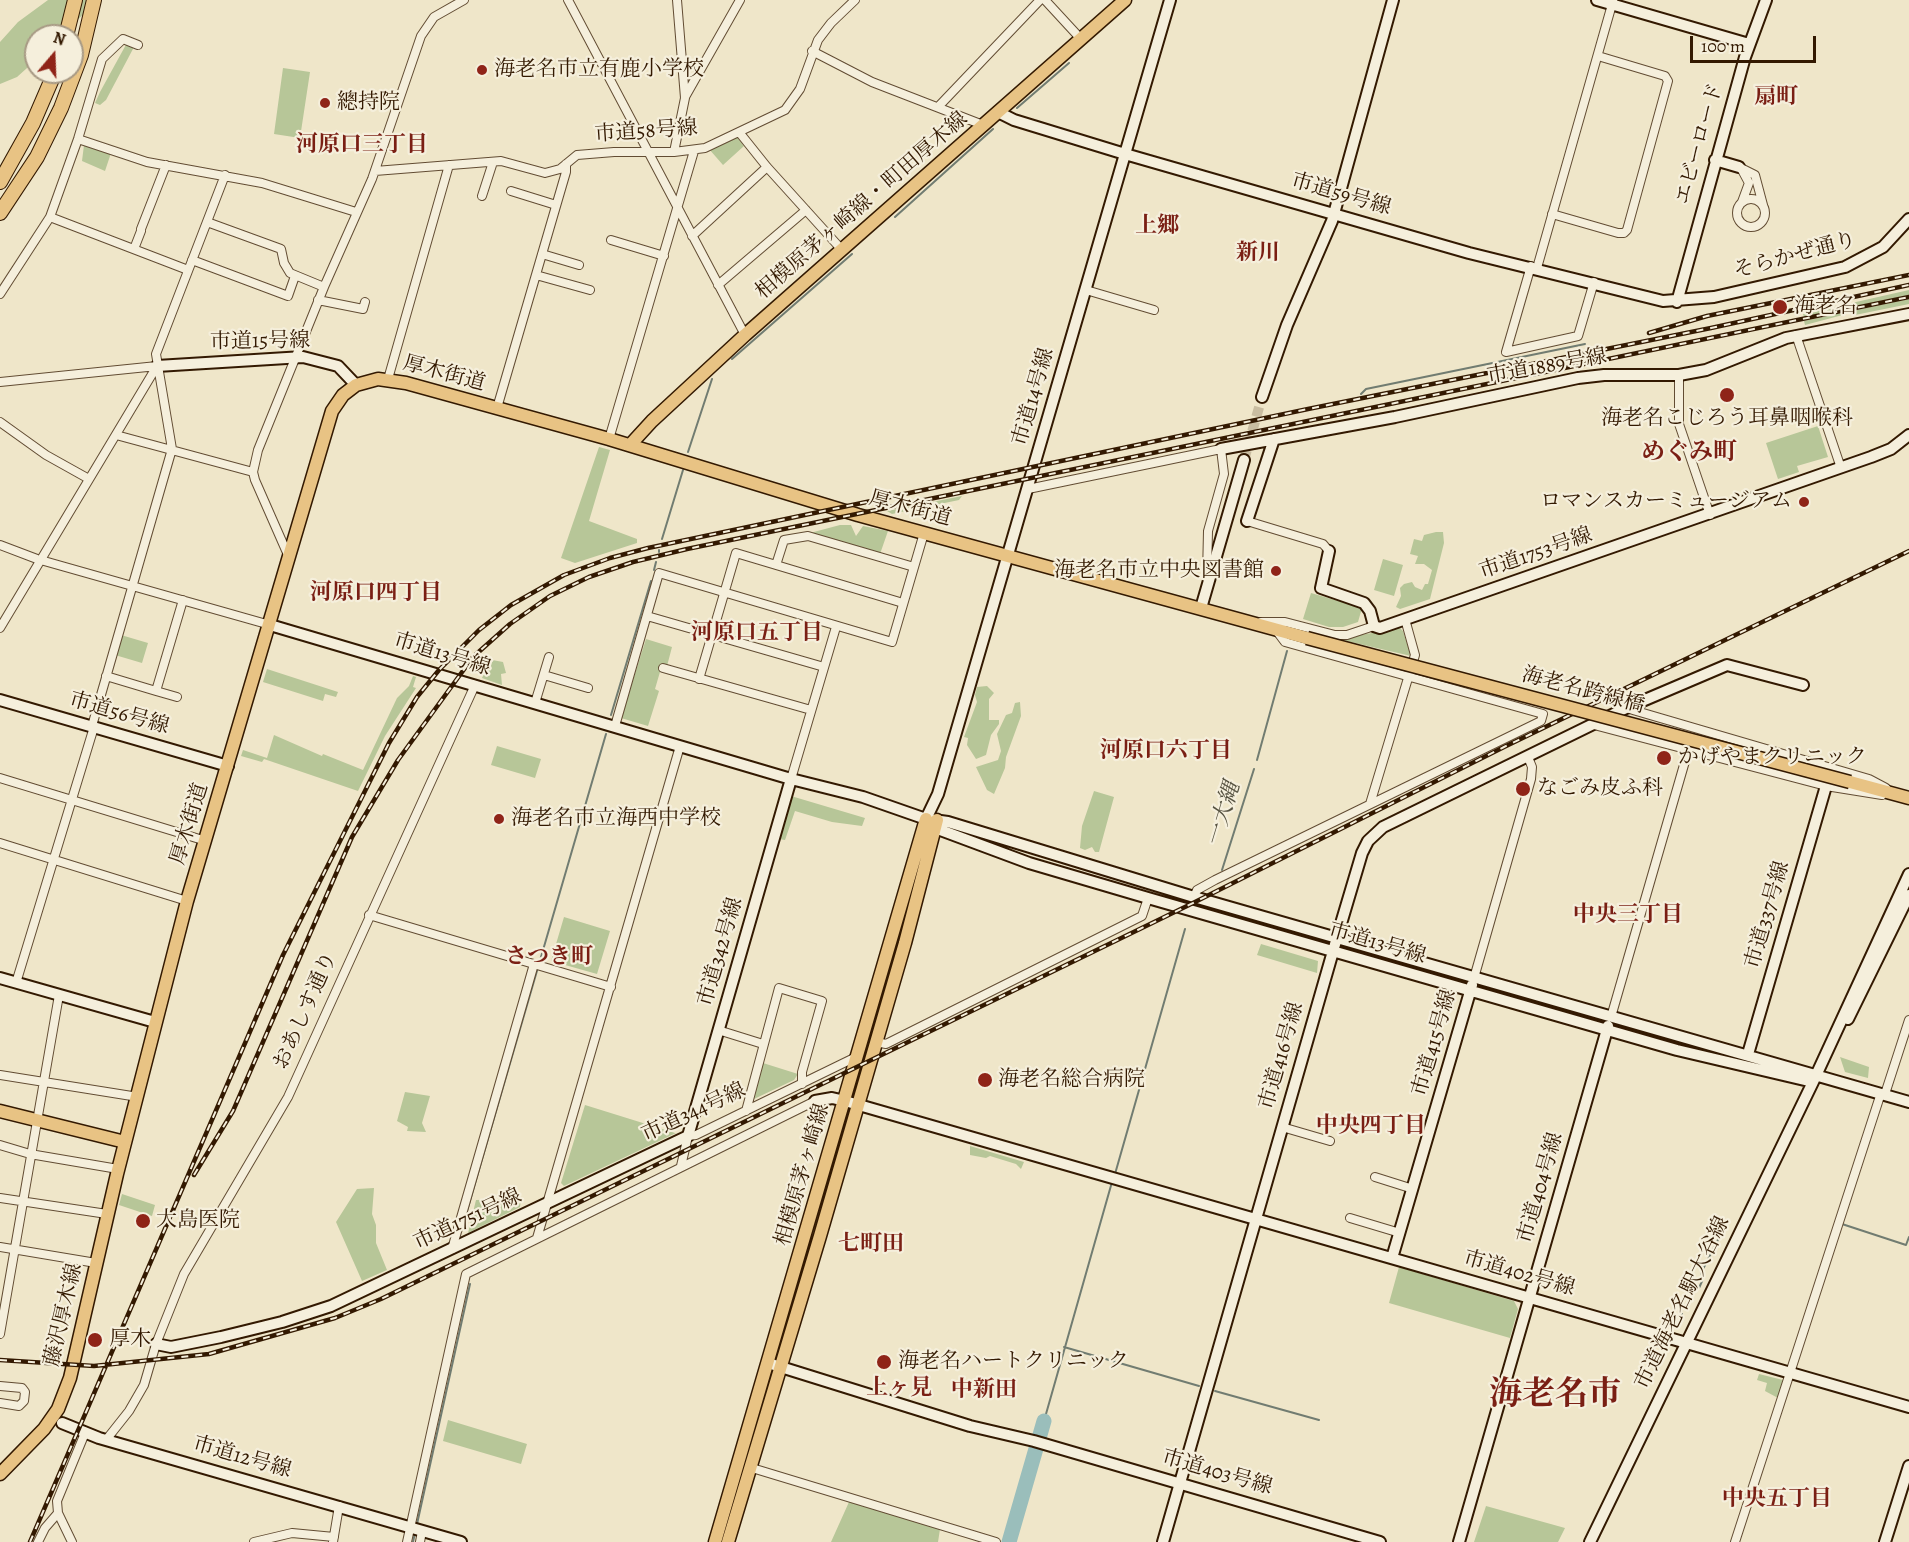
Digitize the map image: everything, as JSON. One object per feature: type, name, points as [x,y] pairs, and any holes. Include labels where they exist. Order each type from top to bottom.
[{"type":"highway","points":[[69,24],[75,0]]},
{"type":"highway","points":[[0,213],[37,157],[61,108],[81,55],[94,0]]},
{"type":"highway","points":[[0,182],[33,123],[50,84]]},
{"type":"main road","name":"相模原茅ヶ崎線・町田厚木線","points":[[630,445],[652,421],[745,335],[1125,0]]},
{"type":"main road","name":"厚木街道","points":[[125,1142],[187,901],[270,625],[288,555],[332,411],[343,395],[356,385],[388,379],[630,445],[924,533],[1307,638]]},
{"type":"main road","name":"海老名跨線橋","points":[[1307,638],[1905,797]]},
{"type":"main road","name":"相模原茅ヶ崎線","points":[[728,1542],[782,1367],[876,1042],[933,822]]},
{"type":"main road","name":"相模原茅ヶ崎線","points":[[715,1542],[856,1058],[933,822]]},
{"type":"main road","points":[[0,1111],[125,1142]]},
{"type":"main road","name":"藤沢厚木線","points":[[0,1474],[44,1429],[58,1409],[70,1378],[125,1142]]},
{"type":"street","points":[[288,555],[271,521],[253,472],[267,426],[318,300],[375,171],[425,27],[434,17],[464,0]]},
{"type":"street","points":[[568,0],[745,335]]},
{"type":"street","points":[[674,152],[685,98],[677,0]]},
{"type":"street","points":[[685,98],[740,0]]},
{"type":"street","name":"市道58号線","points":[[375,171],[501,161],[545,173],[553,172],[577,155],[694,151],[774,117],[792,102],[802,84],[812,51],[824,30],[855,0]]},
{"type":"street","points":[[938,107],[1040,0]]},
{"type":"street","points":[[1046,0],[1080,38]]},
{"type":"street","name":"市道14号線","points":[[933,822],[935,805],[1170,0]]},
{"type":"street","points":[[1262,397],[1287,325],[1317,260],[1334,214],[1393,0]]},
{"type":"street","points":[[1597,0],[1613,2],[1749,44]]},
{"type":"street","name":"エビーロード","points":[[1677,302],[1749,44],[1766,0]]},
{"type":"street","points":[[1594,282],[1578,336],[1506,352],[1552,214],[1613,2]]},
{"type":"street","points":[[0,294],[50,217],[78,138],[102,59],[123,39],[138,45]]},
{"type":"street","points":[[812,51],[872,82],[983,125]]},
{"type":"street","points":[[1552,214],[1618,233],[1624,233],[1627,230],[1668,81],[1665,76],[1598,57]]},
{"type":"street","name":"市道59号線","points":[[998,112],[1014,120],[1125,154],[1469,253],[1594,282],[1663,302],[1677,302]]},
{"type":"street","points":[[739,132],[767,168],[842,249]]},
{"type":"street","points":[[78,138],[147,162],[262,183],[356,212]]},
{"type":"street","points":[[609,439],[694,151]]},
{"type":"street","points":[[1715,160],[1739,167],[1755,176],[1764,208],[1762,221],[1755,226],[1745,226],[1737,216],[1749,183],[1746,174],[1739,167]]},
{"type":"street","points":[[486,192],[493,162]]},
{"type":"street","points":[[497,408],[566,172],[566,164]]},
{"type":"street","points":[[134,249],[166,165]]},
{"type":"street","points":[[388,379],[449,165]]},
{"type":"street","points":[[692,236],[767,168]]},
{"type":"street","points":[[16,983],[72,801],[172,449],[156,354],[225,175]]},
{"type":"street","points":[[517,190],[556,205]]},
{"type":"street","points":[[1741,203],[1754,200],[1764,208]]},
{"type":"street","points":[[718,285],[806,210]]},
{"type":"street","points":[[50,217],[188,270]]},
{"type":"street","name":"そらかぜ通り","points":[[1677,302],[1714,297],[1845,267],[1883,247],[1909,219]]},
{"type":"street","points":[[207,222],[281,249],[284,263],[290,273],[324,287]]},
{"type":"street","points":[[611,240],[664,255]]},
{"type":"street","points":[[542,254],[579,265]]},
{"type":"street","points":[[192,260],[288,296],[295,276]]},
{"type":"street","points":[[536,275],[590,290]]},
{"type":"street","points":[[1086,290],[1154,310]]},
{"type":"street","points":[[318,300],[363,309]]},
{"type":"street","name":"市道1889号線","points":[[1221,449],[1395,417],[1578,378],[1604,375],[1679,375],[1719,366],[1765,345],[1796,335],[1909,314]]},
{"type":"street","points":[[1796,335],[1840,468]]},
{"type":"street","name":"市道15号線","points":[[157,366],[296,357],[334,364],[345,371],[356,385]]},
{"type":"street","points":[[0,382],[157,366]]},
{"type":"street","points":[[0,628],[157,366]]},
{"type":"street","points":[[1679,375],[1679,424],[1710,515]]},
{"type":"street","points":[[0,422],[46,455],[89,479]]},
{"type":"street","points":[[116,435],[253,472]]},
{"type":"street","name":"市道1753号線","points":[[1374,626],[1380,628],[1710,515],[1891,449],[1909,435]]},
{"type":"street","points":[[1254,623],[1277,620],[1335,635],[1347,635],[1374,626],[1370,611],[1364,603],[1321,588],[1329,551],[1323,544],[1247,521],[1272,452],[1274,439]]},
{"type":"street","points":[[1028,489],[1221,449],[1224,474],[1208,531],[1207,589]]},
{"type":"street","points":[[1201,608],[1244,460]]},
{"type":"street","points":[[610,725],[659,573],[892,642],[924,533]]},
{"type":"street","points":[[776,565],[784,540],[808,536],[914,567]]},
{"type":"street","points":[[0,545],[41,560],[270,625]]},
{"type":"street","points":[[699,679],[736,553],[903,603]]},
{"type":"street","points":[[156,691],[183,600]]},
{"type":"street","points":[[647,616],[824,667]]},
{"type":"street","points":[[1370,804],[1415,655],[1405,619]]},
{"type":"street","name":"市道13号線","points":[[270,625],[791,779],[863,797],[933,822],[1029,863],[1148,898],[1677,1050],[1816,1077]]},
{"type":"street","points":[[791,779],[836,627]]},
{"type":"street","points":[[1194,897],[1197,890],[1215,880],[1540,721],[1543,714],[1285,642],[1275,629]]},
{"type":"street","points":[[535,703],[549,657]]},
{"type":"street","name":"市道416号線","points":[[1163,1542],[1362,853],[1378,831],[1626,708],[1730,664],[1801,685]]},
{"type":"street","points":[[663,668],[811,710]]},
{"type":"street","points":[[543,675],[588,688]]},
{"type":"street","points":[[106,676],[177,697]]},
{"type":"street","name":"おあしす通り","points":[[106,1440],[129,1411],[144,1385],[156,1344],[184,1274],[288,1097],[475,685]]},
{"type":"street","name":"市道56号線","points":[[0,700],[228,766]]},
{"type":"street","points":[[1626,708],[1869,779],[1905,797]]},
{"type":"street","points":[[1594,725],[1826,786],[1869,795],[1905,797]]},
{"type":"street","name":"市道1751号線","points":[[156,1344],[171,1347],[282,1322],[331,1306],[548,1204],[680,746]]},
{"type":"street","points":[[1611,1017],[1688,751]]},
{"type":"street","points":[[1474,978],[1531,779],[1532,766],[1528,757]]},
{"type":"street","points":[[0,778],[206,841]]},
{"type":"street","name":"市道342号線","points":[[688,1136],[791,779]]},
{"type":"street","name":"市道337号線","points":[[1748,1054],[1826,786]]},
{"type":"street","name":"市道13号線","points":[[933,822],[1611,1017],[1748,1054],[1816,1077]]},
{"type":"street","points":[[0,843],[187,901]]},
{"type":"street","name":"市道海老名駅大谷線","points":[[1816,1077],[1909,874]]},
{"type":"street","name":"市道海老名駅大谷線","points":[[1590,1542],[1816,1077],[1909,895]]},
{"type":"street","points":[[876,1042],[886,1044],[1134,921],[1142,916],[1148,898]]},
{"type":"street","points":[[369,915],[611,987]]},
{"type":"street","points":[[452,1249],[537,965]]},
{"type":"street","points":[[0,978],[155,1022]]},
{"type":"street","name":"市道415号線","points":[[1392,1258],[1474,978]]},
{"type":"street","points":[[746,1111],[779,988],[822,1001],[802,1072],[802,1084]]},
{"type":"street","points":[[0,1334],[59,995]]},
{"type":"street","name":"市道404号線","points":[[1459,1542],[1611,1017]]},
{"type":"street","points":[[1735,1542],[1909,1020]]},
{"type":"street","points":[[718,1030],[763,1044]]},
{"type":"street","name":"市道344号線","points":[[548,1204],[856,1058]]},
{"type":"street","points":[[0,1075],[138,1097]]},
{"type":"street","points":[[1816,1077],[1909,1102]]},
{"type":"street","points":[[406,1542],[417,1532],[466,1274],[815,1101],[832,1098],[858,1105]]},
{"type":"street","name":"市道402号線","points":[[858,1105],[1909,1407]]},
{"type":"street","points":[[1282,1127],[1330,1141]]},
{"type":"street","points":[[681,1166],[688,1136]]},
{"type":"street","points":[[0,1145],[30,1154],[118,1169]]},
{"type":"street","points":[[1375,1177],[1413,1189]]},
{"type":"street","points":[[0,1198],[107,1214]]},
{"type":"street","points":[[537,1238],[548,1204]]},
{"type":"street","points":[[1350,1218],[1400,1233]]},
{"type":"street","points":[[0,1247],[96,1263]]},
{"type":"street","name":"市道403号線","points":[[768,1363],[954,1421],[1179,1482],[1380,1542]]},
{"type":"street","points":[[44,1429],[62,1423],[70,1391],[70,1378]]},
{"type":"street","points":[[0,1386],[22,1388],[25,1392],[24,1401],[19,1406],[0,1403]]},
{"type":"street","name":"市道12号線","points":[[62,1423],[106,1440],[339,1506],[417,1532],[461,1542]]},
{"type":"street","points":[[72,1542],[58,1513],[59,1493],[85,1433]]},
{"type":"street","points":[[1885,1542],[1909,1466]]},
{"type":"street","points":[[752,1468],[996,1542]]},
{"type":"street","points":[[255,1542],[292,1533],[334,1539],[339,1506]]},
{"type":"street","points":[[38,1542],[45,1528],[58,1513]]},
{"type":"green space","points":[[48,0],[98,0],[73,24],[24,24],[24,71],[17,77],[0,84],[0,42],[18,22]]},
{"type":"green space","points":[[128,41],[134,47],[106,100],[100,105],[95,103],[100,92]]},
{"type":"green space","points":[[283,68],[310,72],[300,138],[274,134]]},
{"type":"green space","points":[[736,135],[744,146],[723,165],[709,149]]},
{"type":"green space","points":[[84,145],[111,153],[105,171],[82,161]]},
{"type":"green space","points":[[1909,290],[1909,295],[1804,317],[1803,314]]},
{"type":"green space","points":[[1909,299],[1909,304],[1855,315],[1854,312],[1805,325],[1804,321]]},
{"type":"green space","points":[[1818,426],[1828,457],[1797,466],[1799,472],[1778,479],[1766,443]]},
{"type":"green space","points":[[599,447],[610,450],[589,521],[637,539],[637,543],[575,563],[561,558]]},
{"type":"green space","points":[[962,496],[959,500],[892,514],[887,511]]},
{"type":"green space","points":[[840,525],[851,525],[856,536],[863,526],[888,531],[880,554],[810,533]]},
{"type":"green space","points":[[1443,532],[1444,543],[1430,599],[1400,609],[1396,607],[1401,596],[1400,588],[1404,584],[1412,582],[1415,587],[1422,590],[1425,584],[1428,584],[1432,570],[1424,564],[1415,564],[1418,556],[1410,554],[1414,539],[1422,541],[1424,535]]},
{"type":"green space","points":[[1383,559],[1403,565],[1394,596],[1374,590]]},
{"type":"green space","points":[[1311,593],[1362,608],[1358,622],[1343,627],[1329,627],[1303,619]]},
{"type":"green space","points":[[1400,628],[1411,656],[1338,639]]},
{"type":"green space","points":[[121,635],[148,643],[142,663],[115,655]]},
{"type":"green space","points":[[646,639],[672,647],[667,666],[662,665],[655,689],[659,691],[648,726],[621,718]]},
{"type":"green space","points":[[487,659],[503,662],[506,673],[501,674],[502,685],[482,678],[486,670],[481,667]]},
{"type":"green space","points":[[267,669],[338,692],[336,697],[325,694],[323,701],[263,682]]},
{"type":"green space","points":[[413,676],[416,677],[413,687],[416,688],[385,736],[358,791],[264,759],[262,762],[241,756],[243,750],[267,758],[274,735],[322,756],[323,754],[363,770],[397,698],[409,686]]},
{"type":"green space","points":[[987,686],[994,693],[989,699],[989,720],[999,720],[999,724],[991,735],[986,755],[976,759],[967,745],[968,738],[964,737],[977,702],[975,695],[977,687]]},
{"type":"green space","points":[[1020,702],[1021,716],[1006,757],[1005,768],[994,794],[987,790],[976,767],[998,760],[1001,751],[997,734],[1006,715],[1012,713],[1015,703]]},
{"type":"green space","points":[[497,746],[541,759],[535,778],[491,765]]},
{"type":"green space","points":[[1094,791],[1114,797],[1099,852],[1095,852],[1092,847],[1085,850],[1080,848],[1082,826]]},
{"type":"green space","points":[[791,796],[865,818],[862,826],[832,822],[795,811],[785,840],[779,839]]},
{"type":"green space","points":[[564,917],[610,931],[597,974],[551,961]]},
{"type":"green space","points":[[1261,944],[1318,961],[1317,973],[1257,955]]},
{"type":"green space","points":[[1840,1057],[1869,1067],[1868,1078],[1845,1072]]},
{"type":"green space","points":[[763,1063],[798,1074],[794,1080],[754,1099]]},
{"type":"green space","points":[[405,1092],[430,1096],[422,1123],[426,1132],[407,1131],[408,1127],[397,1121]]},
{"type":"green space","points":[[585,1105],[676,1133],[564,1186],[561,1183]]},
{"type":"green space","points":[[970,1146],[1024,1162],[1021,1169],[1016,1164],[990,1156],[986,1158],[970,1155]]},
{"type":"green space","points":[[374,1188],[372,1214],[376,1225],[376,1243],[387,1270],[362,1281],[336,1222],[357,1189]]},
{"type":"green space","points":[[122,1194],[155,1205],[152,1216],[119,1205]]},
{"type":"green space","points":[[521,1199],[520,1207],[468,1233],[476,1200]]},
{"type":"green space","points":[[1399,1267],[1514,1301],[1518,1309],[1510,1338],[1389,1303]]},
{"type":"green space","points":[[1759,1374],[1783,1380],[1778,1398],[1765,1391],[1767,1383],[1757,1380]]},
{"type":"green space","points":[[448,1420],[527,1444],[521,1464],[443,1441]]},
{"type":"green space","points":[[849,1502],[940,1529],[938,1542],[831,1542]]},
{"type":"green space","points":[[1486,1506],[1565,1528],[1558,1542],[1474,1542]]},
{"type":"waterway","points":[[1017,108],[1069,63]]},
{"type":"waterway","points":[[895,217],[993,129]]},
{"type":"waterway","points":[[732,359],[852,254]]},
{"type":"waterway","points":[[1361,394],[1366,389],[1585,344]]},
{"type":"waterway","points":[[688,452],[712,379]]},
{"type":"waterway","points":[[662,539],[683,470]]},
{"type":"waterway","points":[[654,570],[656,562]]},
{"type":"waterway","points":[[611,715],[651,581]]},
{"type":"waterway","name":"一大縄","points":[[1257,760],[1287,651]]},
{"type":"waterway","points":[[462,1228],[606,734]]},
{"type":"waterway","name":"一大縄","points":[[1222,870],[1254,769]]},
{"type":"waterway","points":[[1115,1174],[1185,929]]},
{"type":"waterway","points":[[1044,1421],[1112,1182]]},
{"type":"waterway","points":[[1842,1224],[1906,1245],[1909,1237]]},
{"type":"waterway","points":[[1699,1288],[1703,1279],[1701,1273],[1723,1230]]},
{"type":"waterway","points":[[417,1524],[470,1284]]},
{"type":"waterway","points":[[1680,1321],[1682,1314]]},
{"type":"waterway","points":[[1064,1347],[1199,1386]]},
{"type":"waterway","points":[[1215,1391],[1319,1420]]},
{"type":"waterway","points":[[1009,1542],[1044,1421]]},
{"type":"waterway","points":[[413,1542],[415,1533]]},
{"type":"tunnel","points":[[1244,460],[1262,397]]},
{"type":"railway","points":[[1649,333],[1707,316],[1909,275]]},
{"type":"railway","points":[[30,1542],[283,955],[389,743],[417,697],[439,670],[479,630],[511,605],[564,575],[610,558],[648,548],[1909,285]]},
{"type":"railway","points":[[194,1175],[233,1111],[352,837],[398,760],[473,657],[510,624],[550,596],[589,577],[633,562],[687,549],[1909,297]]},
{"type":"railway","points":[[0,1360],[94,1366],[209,1354],[335,1318],[381,1299],[1187,906],[1504,747],[1909,551]]},
{"type":"place","name":"海老名市立有鹿小学校","points":[[482,70]]},
{"type":"place","name":"總持院","points":[[325,103]]},
{"type":"place","name":"海老名","points":[[1780,307]]},
{"type":"place","name":"海老名こじろう耳鼻咽喉科","points":[[1727,395]]},
{"type":"place","name":"ロマンスカーミュージアム","points":[[1804,502]]},
{"type":"place","name":"海老名市立中央図書館","points":[[1276,571]]},
{"type":"place","name":"かげやまクリニック","points":[[1664,758]]},
{"type":"place","name":"なごみ皮ふ科","points":[[1523,789]]},
{"type":"place","name":"海老名市立海西中学校","points":[[499,819]]},
{"type":"place","name":"海老名総合病院","points":[[985,1080]]},
{"type":"place","name":"大島医院","points":[[143,1221]]},
{"type":"place","name":"厚木","points":[[95,1340]]},
{"type":"place","name":"海老名ハートクリニック","points":[[884,1362]]},
{"type":"district","name":"扇町","points":[[1776,98]]},
{"type":"district","name":"河原口三丁目","points":[[362,146]]},
{"type":"district","name":"上郷","points":[[1157,227]]},
{"type":"district","name":"新川","points":[[1258,254]]},
{"type":"district","name":"めぐみ町","points":[[1689,453]]},
{"type":"district","name":"河原口四丁目","points":[[376,594]]},
{"type":"district","name":"河原口五丁目","points":[[757,634]]},
{"type":"district","name":"河原口六丁目","points":[[1166,752]]},
{"type":"district","name":"中央三丁目","points":[[1628,916]]},
{"type":"district","name":"さつき町","points":[[549,958]]},
{"type":"district","name":"中央四丁目","points":[[1371,1127]]},
{"type":"district","name":"七町田","points":[[871,1245]]},
{"type":"district","name":"上ヶ見","points":[[899,1389]]},
{"type":"district","name":"中新田","points":[[984,1391]]},
{"type":"district","name":"海老名市","points":[[1555,1396]]},
{"type":"district","name":"中央五丁目","points":[[1777,1500]]}]
